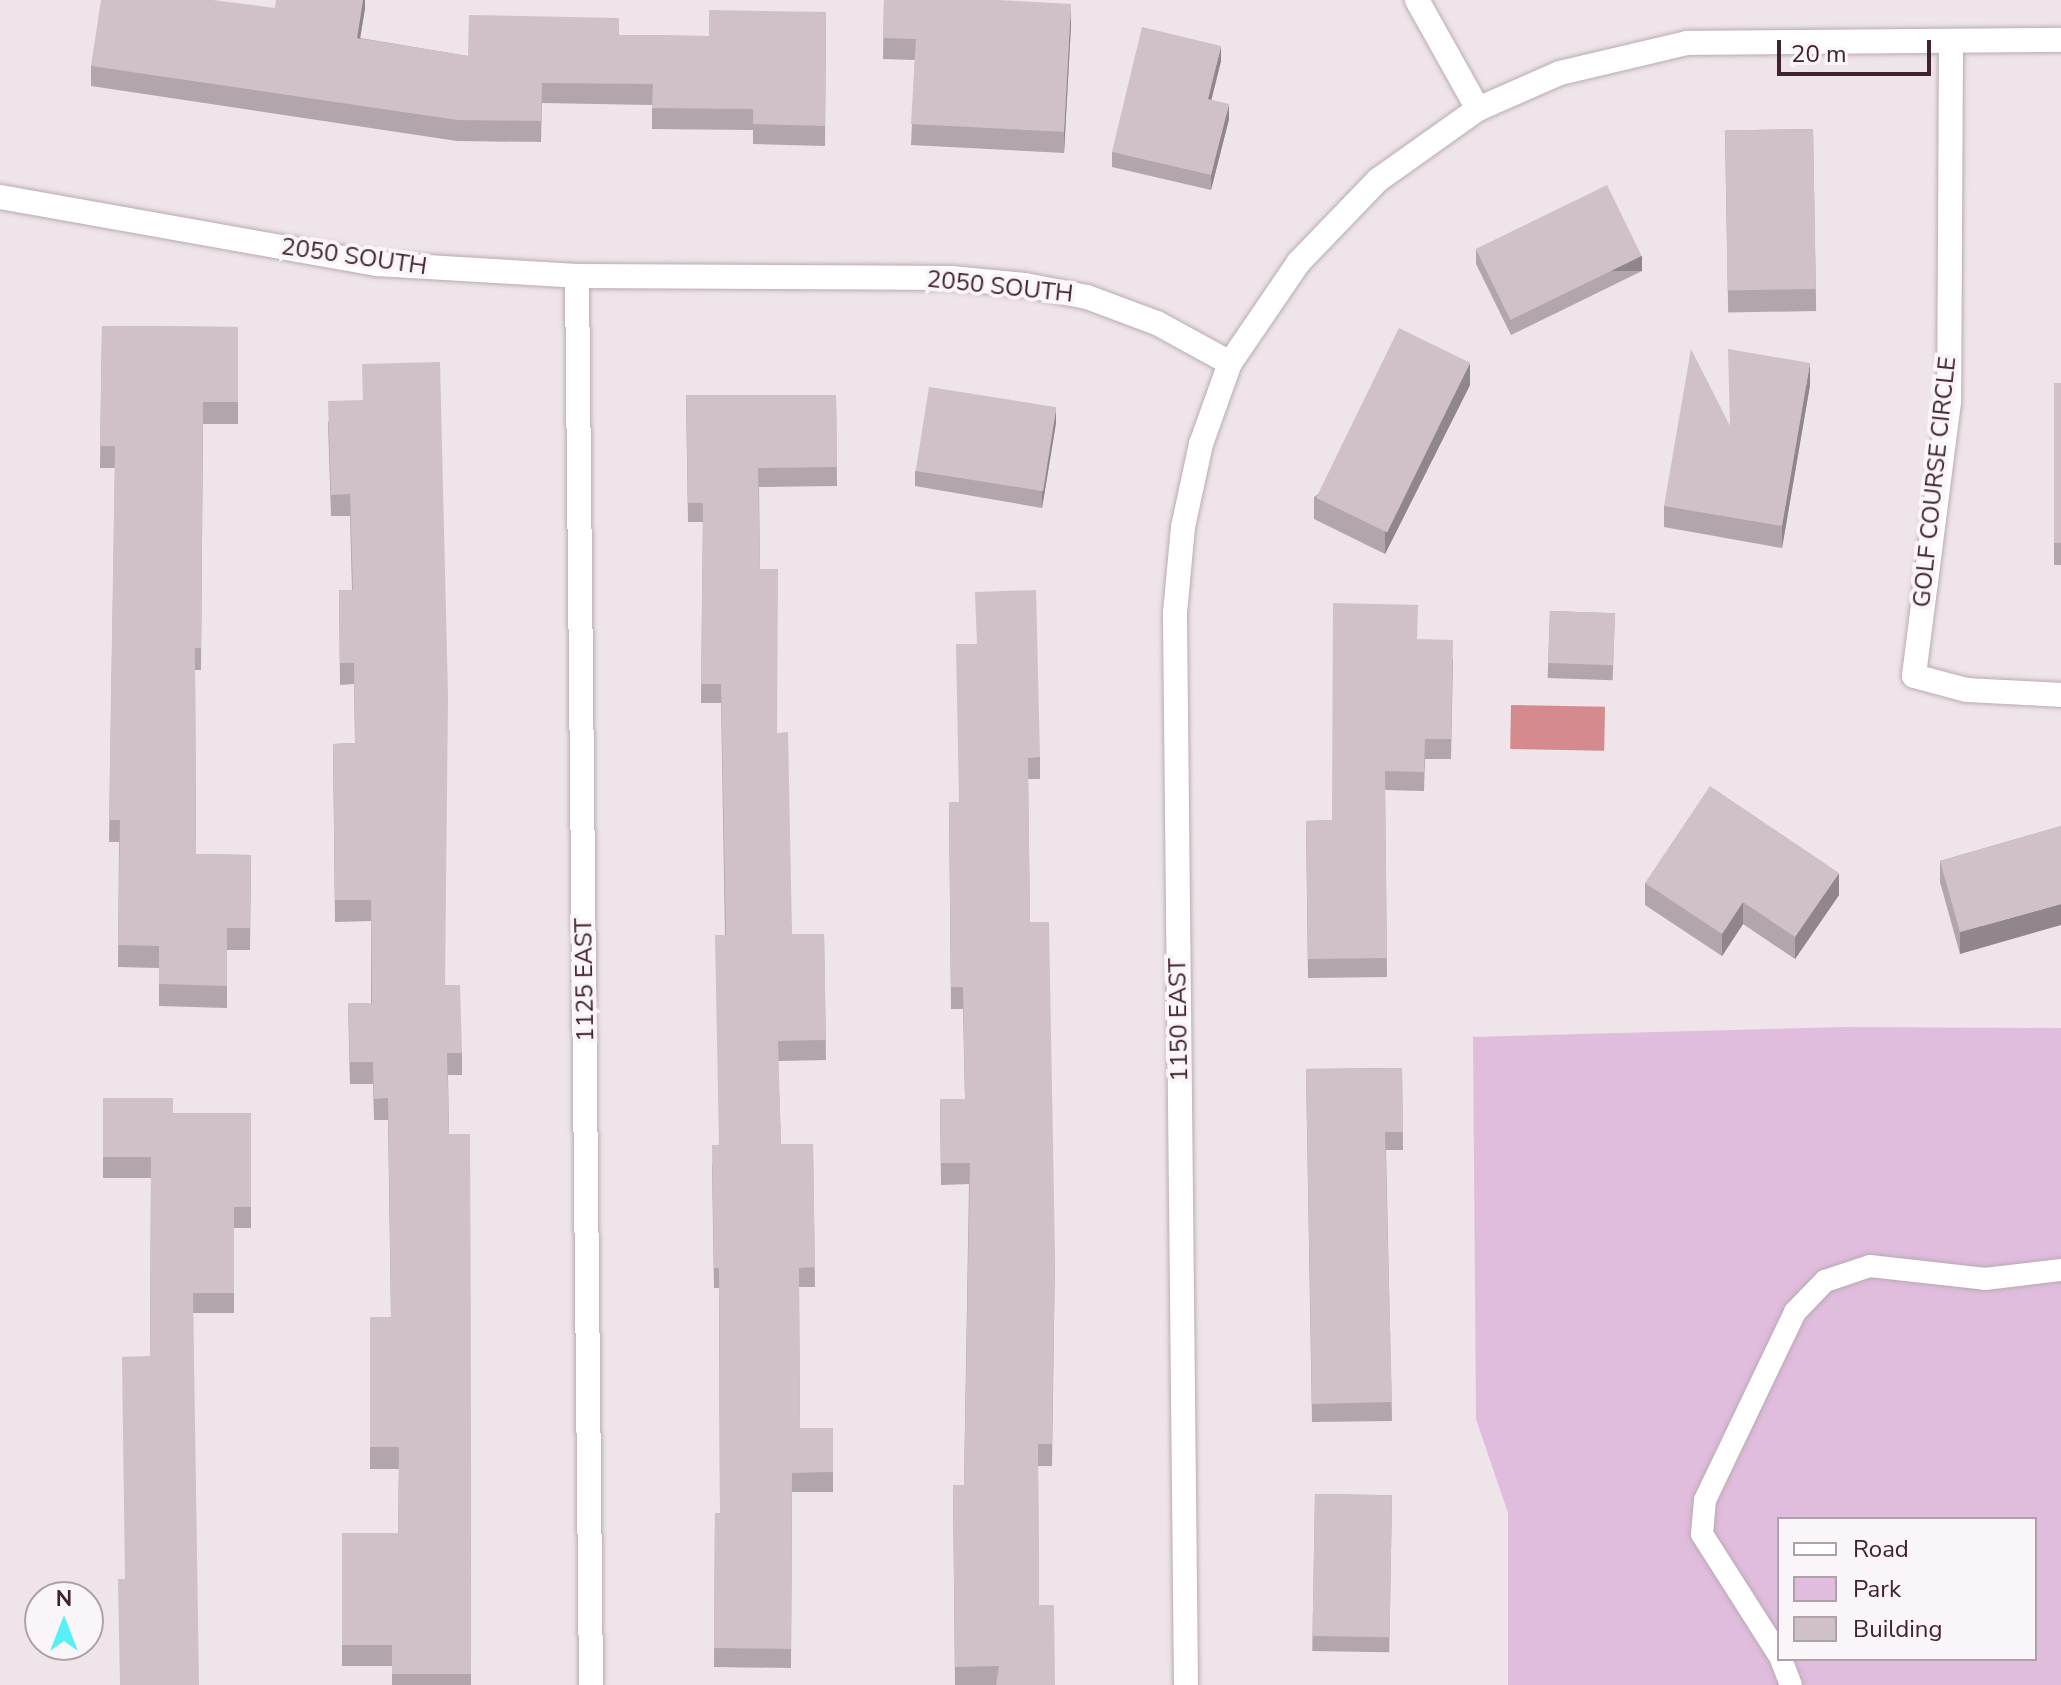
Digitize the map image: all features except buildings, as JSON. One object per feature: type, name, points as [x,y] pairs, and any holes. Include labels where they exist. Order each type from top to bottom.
[{"type":"street","points":[[1417,0],[1478,109]]},
{"type":"street","points":[[1230,363],[1262,309],[1336,219],[1424,143],[1478,109],[1560,73],[1687,43],[2061,40]]},
{"type":"street","name":"GOLF COURSE CIRCLE","points":[[1951,42],[1949,402],[1914,676],[1967,690],[2061,695]]},
{"type":"street","name":"2050 SOUTH","points":[[0,197],[377,264],[577,276],[951,278],[1025,285],[1087,297],[1157,323],[1230,363]]},
{"type":"street","name":"1125 EAST","points":[[577,276],[591,1685]]},
{"type":"street","name":"1150 EAST","points":[[1186,1685],[1175,613],[1183,527],[1201,444],[1230,363]]},
{"type":"lane","points":[[1777,1652],[1702,1534],[1705,1500],[1795,1312],[1825,1281],[1870,1266],[1985,1279],[2061,1270]]},
{"type":"lane","points":[[1782,1661],[1791,1685]]},
{"type":"green space","points":[[1843,1027],[2061,1028],[2061,1685],[1508,1685],[1508,1513],[1476,1419],[1473,1037]]},
{"type":"shaded area","points":[[1511,705],[1605,707],[1604,751],[1510,749]]}]
